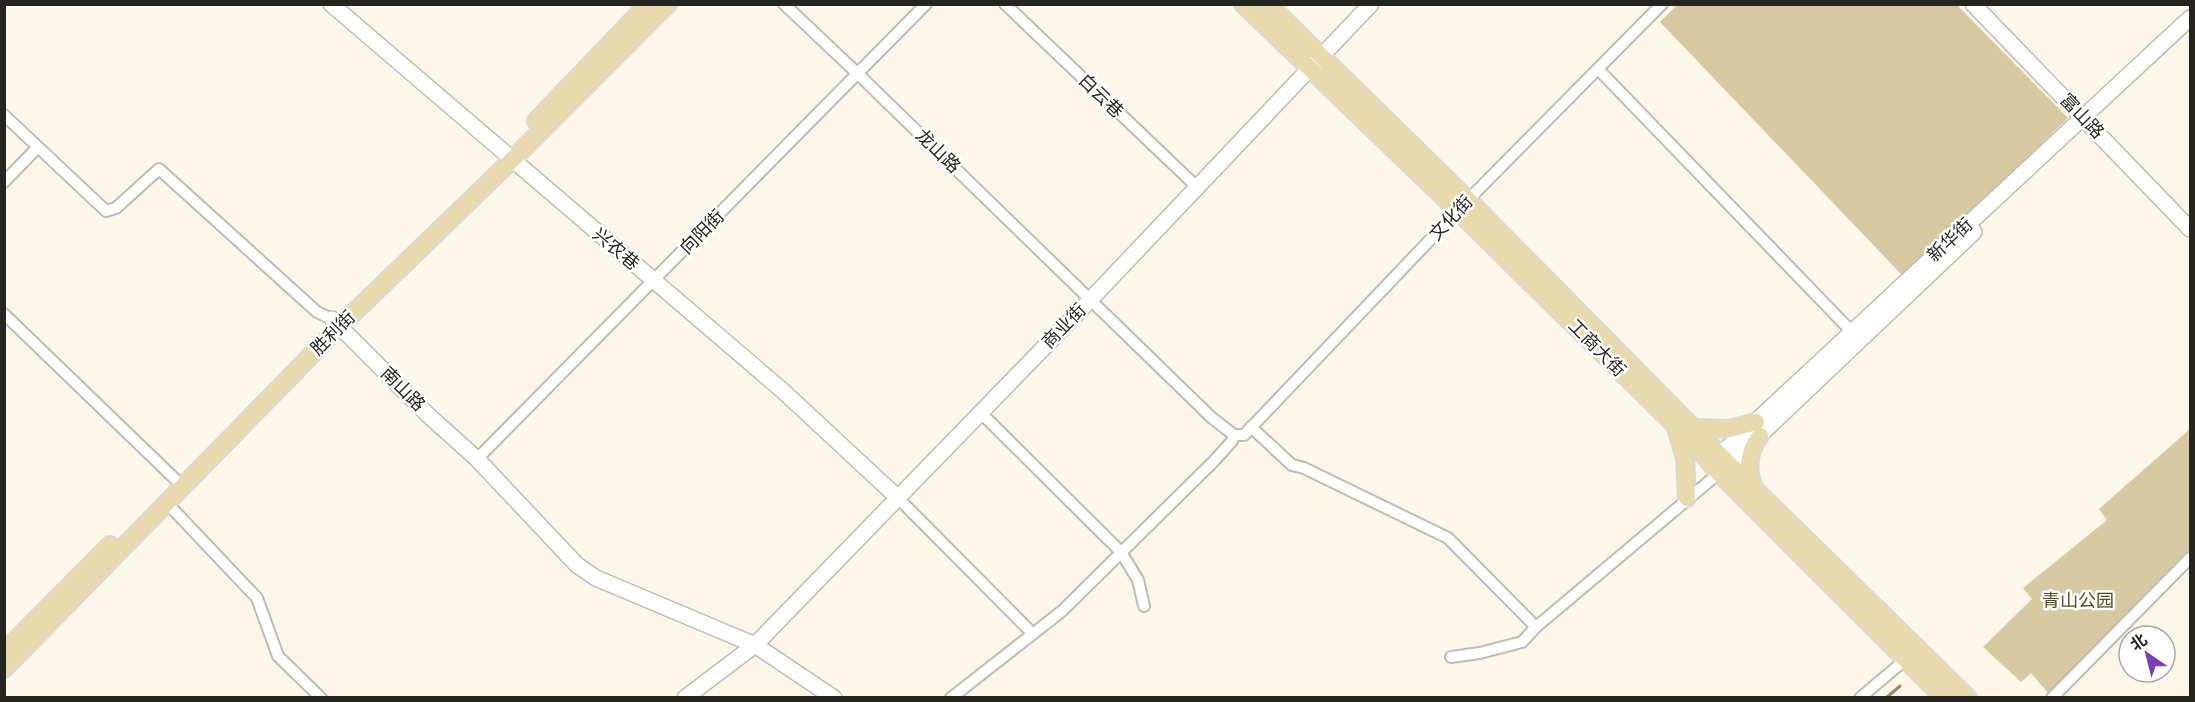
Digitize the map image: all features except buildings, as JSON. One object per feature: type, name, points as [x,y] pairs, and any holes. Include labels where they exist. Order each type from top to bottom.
[{"type":"main road","name":"胜利街","points":[[508,157],[648,4]]},
{"type":"main road","name":"胜利街","points":[[4,652],[175,479],[668,4]]},
{"type":"main road","name":"工商大街","points":[[1243,4],[1314,62],[1696,428],[1720,464],[1944,698]]},
{"type":"main road","name":"工商大街","points":[[1268,4],[1314,62]]},
{"type":"main road","name":"工商大街","points":[[1463,206],[1674,424],[1758,493],[1968,698]]},
{"type":"main road","name":"胜利街","points":[[4,669],[167,503],[336,322]]},
{"type":"main road","points":[[1674,424],[1685,458],[1688,498]]},
{"type":"main road","points":[[1696,428],[1758,429],[1749,460],[1751,481],[1758,493]]},
{"type":"street","name":"兴农巷","points":[[331,4],[783,391],[897,497]]},
{"type":"street","name":"龙山路","points":[[784,4],[1091,298],[1212,418],[1243,433],[1292,465],[1304,468],[1448,538],[1536,627]]},
{"type":"street","name":"向阳街","points":[[477,459],[927,4]]},
{"type":"street","name":"白云巷","points":[[1005,4],[1197,187]]},
{"type":"street","name":"商业街","points":[[685,698],[755,645],[1091,298],[1371,4]]},
{"type":"street","name":"文化街","points":[[951,698],[1062,611],[1232,441],[1243,433],[1662,4]]},
{"type":"street","name":"富山路","points":[[1973,4],[2190,229]]},
{"type":"street","name":"新华街","points":[[1720,464],[2086,120],[2190,18]]},
{"type":"street","name":"新华街","points":[[1758,429],[1852,332],[2086,120],[2190,31]]},
{"type":"street","points":[[1598,69],[1852,332]]},
{"type":"street","name":"南山路","points":[[4,116],[106,211],[116,208],[159,169],[317,312],[336,322],[429,415],[477,459],[577,565],[596,578],[755,645],[834,698]]},
{"type":"street","points":[[4,182],[38,147]]},
{"type":"street","points":[[4,314],[175,479]]},
{"type":"street","points":[[980,412],[1121,552],[1138,580],[1144,606]]},
{"type":"street","points":[[1451,657],[1480,653],[1522,642],[1536,627],[1688,498],[1720,464]]},
{"type":"street","points":[[897,497],[1033,634]]},
{"type":"street","points":[[167,503],[257,598],[278,656],[321,698]]},
{"type":"street","points":[[2052,698],[2190,558]]},
{"type":"street","points":[[1860,698],[1906,659]]},
{"type":"green space","points":[[1677,5],[1957,5],[2068,118],[1904,277],[1660,22]]},
{"type":"green space","name":"青山公园","points":[[2190,429],[2190,550],[2048,693],[2031,673],[2021,682],[1983,647],[2032,599],[2023,588],[2107,520],[2099,509]]},
{"type":"waterway","points":[[1886,698],[1900,686]]}]
